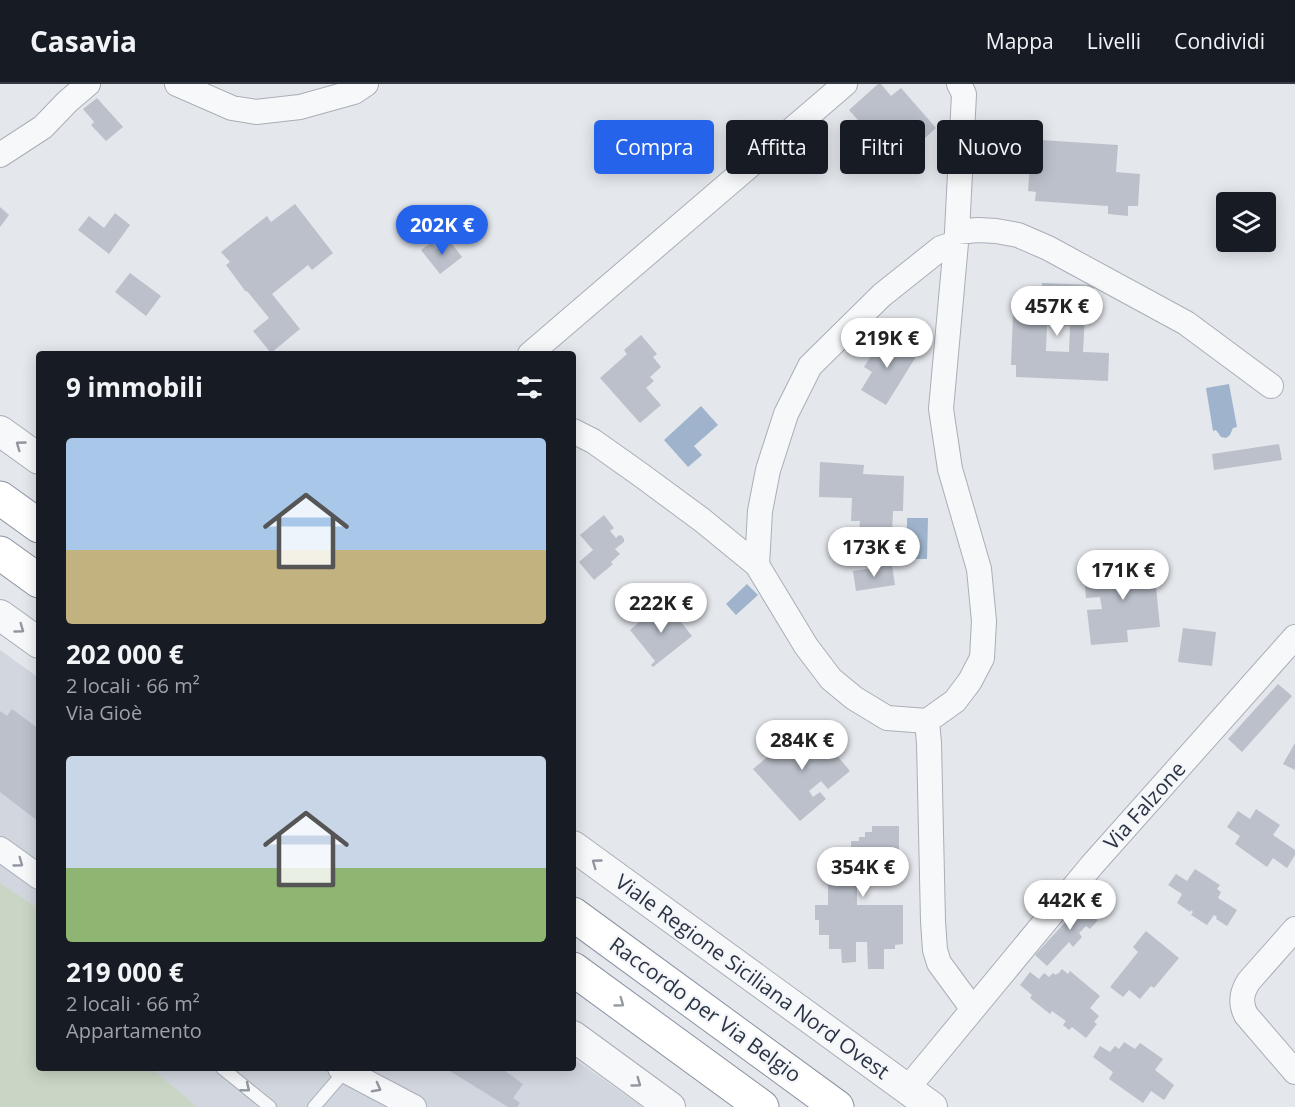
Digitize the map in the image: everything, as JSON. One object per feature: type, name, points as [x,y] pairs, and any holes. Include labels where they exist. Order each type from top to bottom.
[{"type":"highway","points":[[0,498],[36,524]]},
{"type":"highway","points":[[0,553],[36,579]]},
{"type":"highway","name":"Raccordo per Via Belgio","points":[[576,916],[837,1107]]},
{"type":"highway","points":[[576,971],[762,1107]]},
{"type":"street","points":[[0,155],[43,127],[88,84]]},
{"type":"street","points":[[177,84],[232,108],[256,112],[300,107],[354,92],[366,84]]},
{"type":"street","points":[[534,351],[845,84]]},
{"type":"street","points":[[576,432],[593,441],[650,481],[757,565],[806,646],[831,679],[854,698],[887,718],[927,721],[955,701],[970,681],[982,658],[984,621],[980,569],[950,469],[940,409],[957,238],[964,93],[959,84]]},
{"type":"street","points":[[757,565],[760,511],[768,470],[786,414],[810,366],[882,296],[940,248],[978,230],[1018,235],[1048,248],[1186,323],[1271,386]]},
{"type":"street","points":[[0,431],[36,457]]},
{"type":"street","points":[[0,615],[36,642]]},
{"type":"street","name":"Via Falzone","points":[[907,1089],[1092,865],[1295,637]]},
{"type":"street","points":[[927,721],[935,950],[939,963],[972,1008]]},
{"type":"street","name":"Viale Regione Siciliana Nord Ovest","points":[[576,848],[932,1107]]},
{"type":"street","points":[[0,849],[36,875]]},
{"type":"street","points":[[1295,929],[1249,981],[1244,989],[1242,1007],[1246,1015],[1295,1071]]},
{"type":"street","points":[[576,1038],[670,1107]]},
{"type":"street","points":[[345,1071],[414,1107]]},
{"type":"lane","points":[[226,1071],[270,1107]]},
{"type":"lane","points":[[314,1107],[342,1071]]},
{"type":"shaded area","points":[[0,650],[36,676],[36,1071],[576,1071],[576,1060],[643,1107],[0,1107]]},
{"type":"green space","points":[[0,883],[36,907],[36,1071],[155,1071],[197,1107],[0,1107]]},
{"type":"water","points":[[1229,384],[1237,427],[1233,428],[1226,438],[1221,437],[1216,430],[1213,431],[1206,388]]},
{"type":"water","points":[[701,406],[718,425],[694,446],[702,455],[688,467],[664,440]]},
{"type":"water","points":[[907,518],[928,518],[927,559],[907,559]]},
{"type":"water","points":[[747,584],[758,595],[736,615],[726,604]]},
{"type":"building","points":[[878,84],[881,84],[891,96],[901,88],[936,128],[925,138],[925,120],[858,120],[849,110]]},
{"type":"building","points":[[97,98],[123,127],[106,141],[91,125],[94,122],[83,109]]},
{"type":"building","points":[[1043,140],[1118,145],[1116,172],[1140,174],[1138,206],[1128,206],[1128,216],[1108,214],[1108,206],[1035,201],[1036,192],[1028,191],[1029,174],[1043,174]]},
{"type":"building","points":[[295,204],[333,253],[312,270],[308,265],[272,294],[300,329],[273,351],[269,351],[253,331],[269,318],[226,265],[230,262],[221,252],[267,216],[271,222]]},
{"type":"building","points":[[0,207],[9,215],[0,227]]},
{"type":"building","points":[[115,213],[130,225],[109,254],[78,230],[89,216],[104,228]]},
{"type":"building","points":[[449,240],[462,257],[440,274],[421,250],[432,242],[437,249]]},
{"type":"building","points":[[130,273],[161,296],[146,316],[115,292]]},
{"type":"building","points":[[1042,283],[1094,285],[1093,315],[1085,315],[1083,352],[1109,353],[1108,381],[1016,377],[1016,365],[1011,365],[1013,313],[1016,314],[1017,307],[1041,308]],"holes":[[[1047,325],[1070,326],[1069,352],[1046,351]]]},
{"type":"building","points":[[641,335],[657,354],[653,357],[661,367],[650,377],[654,381],[646,388],[661,405],[640,423],[600,378],[627,354],[624,350]]},
{"type":"building","points":[[884,335],[917,355],[886,405],[861,390],[872,372],[864,367]]},
{"type":"building","points":[[1279,444],[1282,460],[1214,470],[1212,454]]},
{"type":"building","points":[[820,462],[864,465],[863,474],[904,476],[903,511],[893,511],[892,536],[859,534],[860,521],[851,521],[852,498],[819,497]]},
{"type":"building","points":[[604,515],[614,528],[610,531],[616,538],[619,535],[622,536],[624,542],[615,549],[620,554],[611,562],[613,564],[594,580],[579,562],[593,550],[580,535]]},
{"type":"building","points":[[1153,557],[1160,627],[1127,630],[1128,642],[1091,645],[1087,610],[1102,609],[1100,597],[1086,598],[1084,575],[1122,571],[1121,560]]},
{"type":"building","points":[[892,565],[895,585],[856,591],[853,571]]},
{"type":"building","points":[[677,607],[681,612],[676,616],[692,636],[653,667],[651,665],[655,661],[630,630],[649,614],[651,616],[661,608],[666,614]]},
{"type":"building","points":[[1183,628],[1216,632],[1212,666],[1178,662]]},
{"type":"building","points":[[1278,684],[1292,696],[1242,752],[1228,739]]},
{"type":"building","points":[[12,709],[36,727],[36,820],[0,792],[0,711],[7,716]]},
{"type":"building","points":[[809,722],[850,771],[828,789],[821,781],[809,791],[813,797],[820,792],[826,799],[800,821],[753,769]]},
{"type":"building","points":[[1295,743],[1295,770],[1283,764]]},
{"type":"building","points":[[1256,809],[1280,825],[1273,835],[1295,850],[1295,855],[1287,868],[1273,858],[1267,867],[1235,844],[1240,836],[1227,827],[1238,811],[1250,819]]},
{"type":"building","points":[[872,826],[899,826],[899,878],[857,878],[857,905],[903,905],[903,944],[895,945],[895,949],[884,949],[884,969],[868,969],[867,942],[856,942],[856,962],[842,963],[841,949],[829,949],[829,935],[819,935],[819,920],[815,920],[815,905],[828,905],[828,862],[837,862],[837,847],[851,847],[851,841],[859,841],[859,837],[865,837],[865,832],[872,832]]},
{"type":"building","points":[[1195,869],[1220,885],[1217,889],[1221,892],[1218,898],[1237,910],[1227,926],[1214,915],[1207,925],[1191,915],[1193,912],[1191,910],[1190,912],[1177,903],[1182,894],[1168,885],[1176,874],[1187,881]]},
{"type":"building","points":[[1090,895],[1101,906],[1092,915],[1098,920],[1090,929],[1086,926],[1079,933],[1082,937],[1073,947],[1069,942],[1047,966],[1035,955]]},
{"type":"building","points":[[1146,931],[1179,958],[1154,988],[1151,986],[1140,999],[1129,990],[1123,997],[1110,987],[1138,952],[1133,947]]},
{"type":"building","points":[[1062,969],[1068,974],[1070,971],[1100,996],[1090,1008],[1099,1016],[1094,1022],[1097,1024],[1086,1038],[1072,1027],[1069,1030],[1063,1025],[1066,1021],[1052,1011],[1050,1014],[1030,998],[1032,995],[1020,985],[1030,972],[1039,979],[1044,973],[1049,977],[1053,973],[1058,974]]},
{"type":"building","points":[[1124,1042],[1135,1049],[1140,1043],[1163,1059],[1155,1070],[1174,1085],[1164,1100],[1151,1091],[1143,1103],[1109,1079],[1113,1072],[1093,1057],[1100,1046],[1110,1052],[1115,1046],[1119,1049]]},
{"type":"building","points":[[450,1071],[505,1071],[523,1084],[513,1098],[520,1103],[517,1107],[508,1107]]}]
